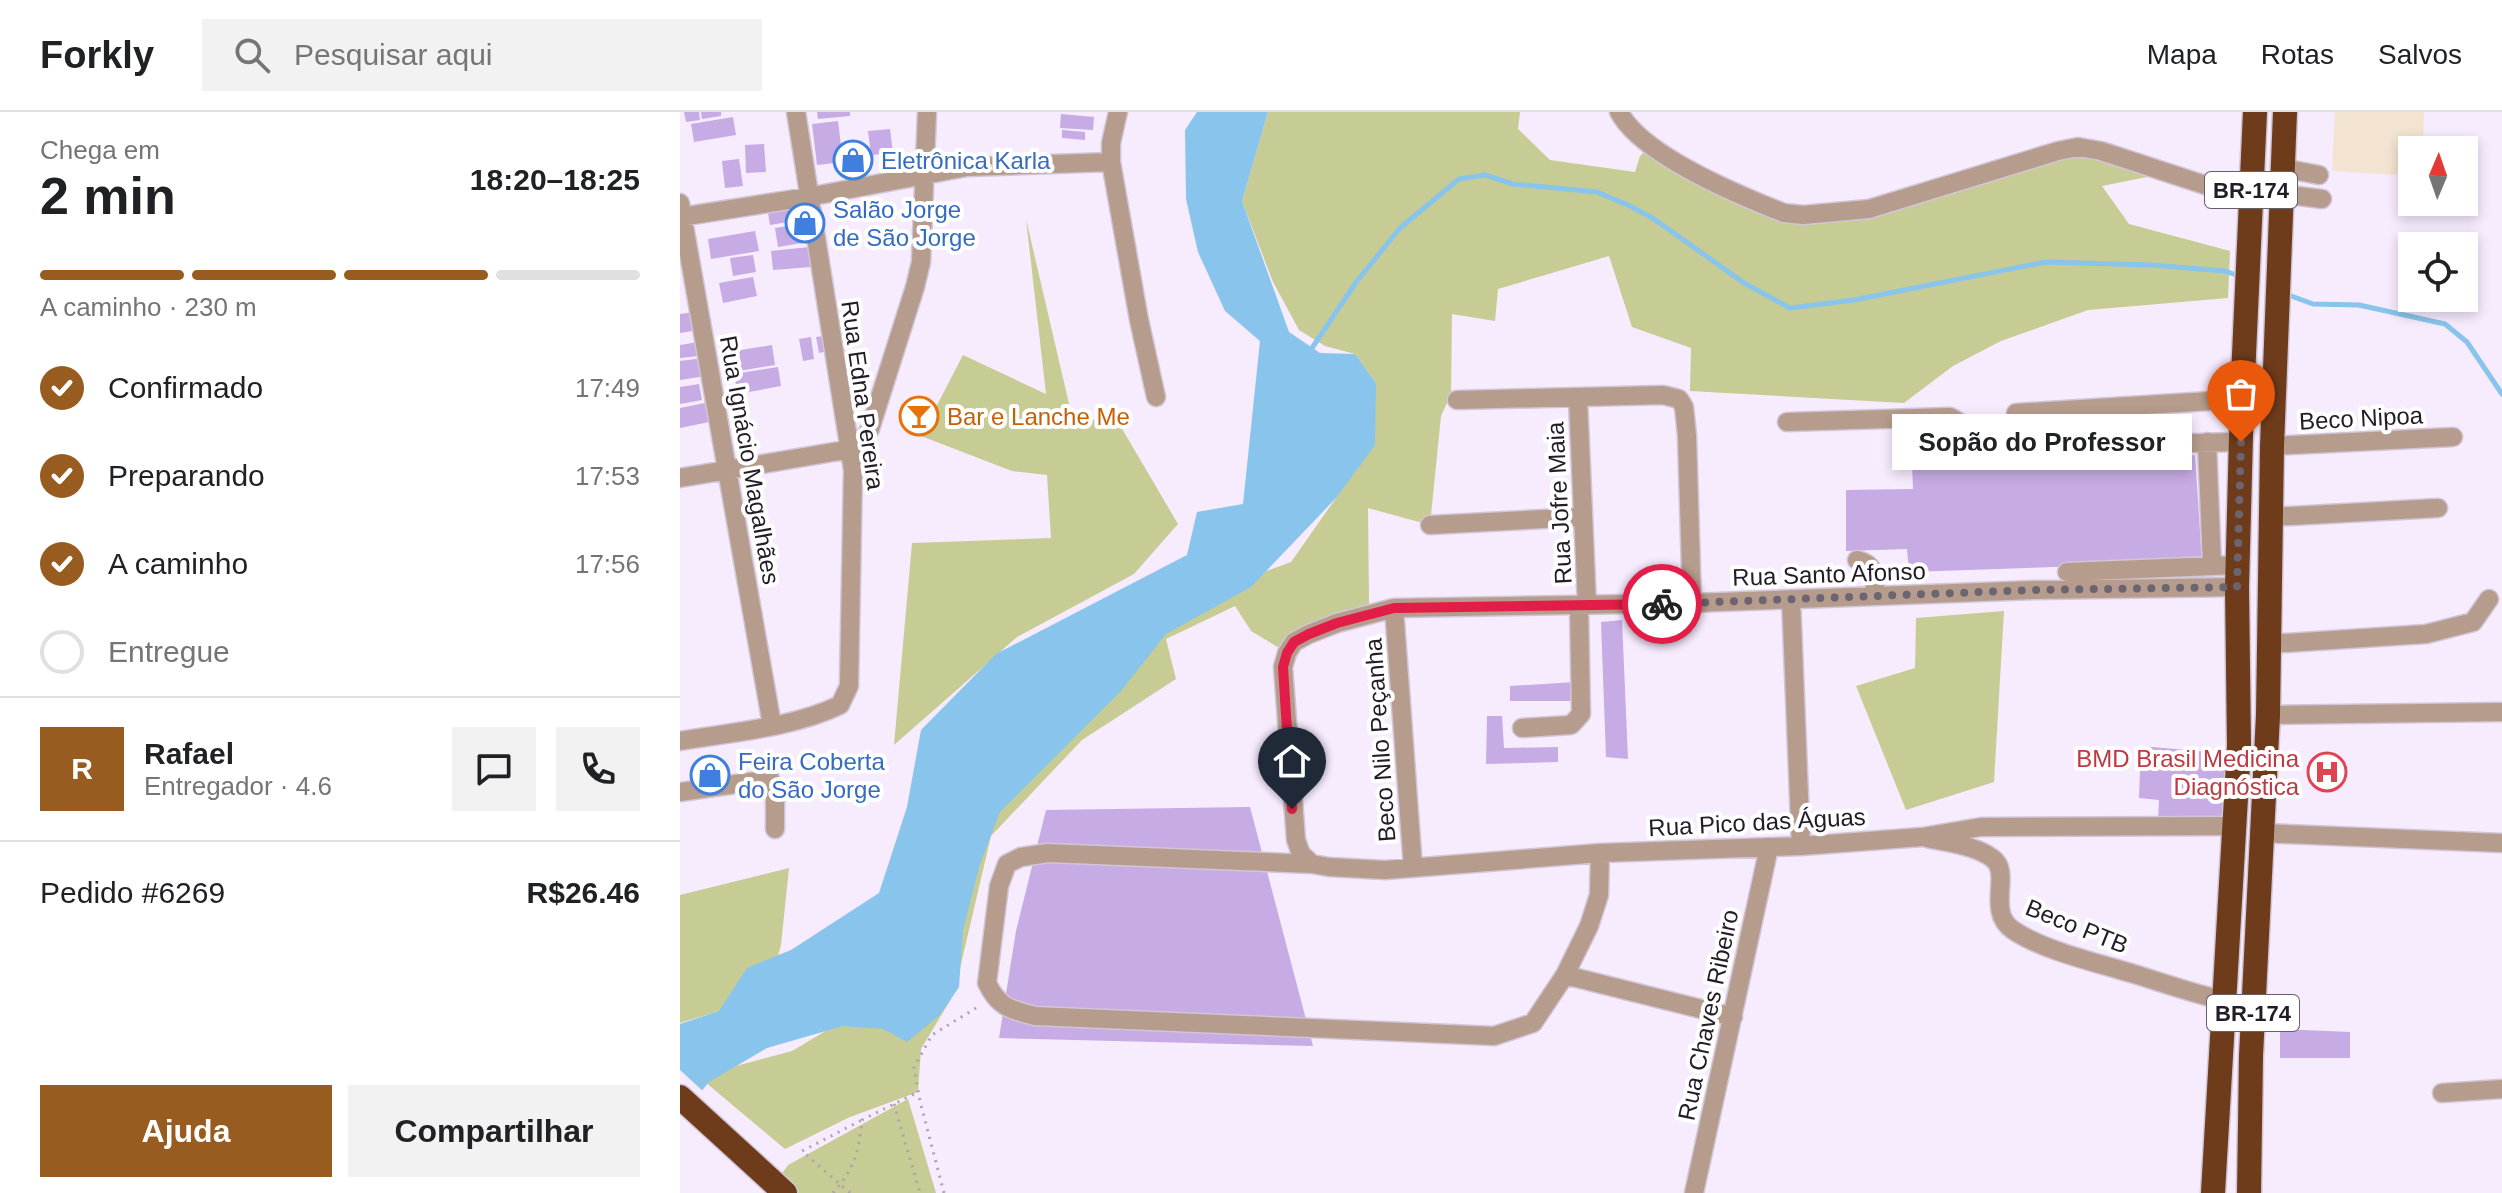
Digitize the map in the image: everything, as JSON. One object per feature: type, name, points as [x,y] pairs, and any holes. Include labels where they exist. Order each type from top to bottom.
[{"type":"highway","name":"BR-174","points":[[2213,1193],[2239,746],[2238,576],[2242,399],[2255,112]]},
{"type":"highway","name":"BR-174","points":[[2249,1193],[2251,1056],[2268,715],[2272,446],[2285,112]]},
{"type":"highway","points":[[680,1097],[777,1186]]},
{"type":"street","name":"Rua Edna Pereira","points":[[772,725],[840,705],[849,686],[854,496],[851,449],[796,112]]},
{"type":"street","points":[[680,478],[851,449],[864,438],[870,429],[921,262],[927,112]]},
{"type":"street","points":[[1118,112],[1111,143],[1111,162],[1156,397]]},
{"type":"street","points":[[1619,112],[1645,144],[1660,154],[1784,213],[1803,215],[1869,209],[2078,147],[2101,151],[2251,200]]},
{"type":"street","points":[[681,212],[808,197],[990,165],[1111,162]]},
{"type":"street","points":[[2283,168],[2319,175]]},
{"type":"street","points":[[2282,194],[2322,199]]},
{"type":"street","name":"Rua Ignácio Magalhães","points":[[681,212],[772,725]]},
{"type":"street","points":[[1457,400],[1672,395],[1679,399],[1684,407],[1687,436],[1692,603]]},
{"type":"street","name":"Rua Jofre Maia","points":[[1522,728],[1571,725],[1581,714],[1583,517],[1578,399]]},
{"type":"street","points":[[2016,413],[2242,399]]},
{"type":"street","points":[[1787,422],[1950,417],[1963,423],[1982,451],[1996,447],[2241,442]]},
{"type":"street","name":"Beco Nipoa","points":[[2272,446],[2453,437]]},
{"type":"street","points":[[2207,442],[2212,566]]},
{"type":"street","points":[[2271,517],[2438,508]]},
{"type":"street","points":[[1430,525],[1583,517]]},
{"type":"street","points":[[1857,560],[1873,568],[1875,596]]},
{"type":"street","points":[[2067,572],[2212,566],[2238,576]]},
{"type":"street","name":"Rua Santo Afonso","points":[[1312,864],[1301,854],[1296,840],[1283,667],[1294,642],[1337,623],[1394,608],[1692,603],[2238,576]]},
{"type":"street","points":[[1791,599],[1801,846]]},
{"type":"street","points":[[2269,644],[2426,634],[2473,622],[2489,599]]},
{"type":"street","name":"Beco Nilo Peçanha","points":[[1394,608],[1413,868]]},
{"type":"street","points":[[2268,715],[2502,712]]},
{"type":"street","points":[[680,741],[772,725]]},
{"type":"street","points":[[680,792],[770,779],[775,798],[775,829]]},
{"type":"street","name":"Rua Pico das Águas","points":[[994,997],[987,983],[999,886],[1007,864],[1021,857],[1048,853],[1371,869],[1600,853],[1801,846],[1922,837],[1968,828],[2012,825],[2233,826]]},
{"type":"street","points":[[2261,833],[2502,843]]},
{"type":"street","name":"Beco PTB","points":[[1922,837],[1968,847],[1994,859],[2000,871],[2000,912],[2011,929],[2098,964],[2223,1000]]},
{"type":"street","name":"Rua Chaves Ribeiro","points":[[1694,1193],[1769,847]]},
{"type":"street","points":[[994,997],[1007,1009],[1035,1016],[1494,1036],[1533,1023],[1547,1007],[1589,926],[1599,895],[1600,853]]},
{"type":"street","points":[[1565,975],[1733,1017]]},
{"type":"street","points":[[2442,1093],[2502,1089]]},
{"type":"path","points":[[944,1193],[914,1067],[932,1035],[994,997]]},
{"type":"path","points":[[850,1193],[802,1151],[918,1092]]},
{"type":"path","points":[[894,1104],[920,1193]]},
{"type":"path","points":[[833,1193],[859,1151],[862,1120]]},
{"type":"shaded area","points":[[2335,112],[2424,112],[2423,136],[2398,136],[2398,175],[2332,171]]},
{"type":"green space","points":[[1268,112],[1520,112],[1518,129],[1550,160],[1635,172],[1640,156],[1651,146],[1763,205],[1870,209],[2078,147],[2167,173],[2102,186],[2129,224],[2230,251],[2228,298],[2088,310],[2001,341],[1953,366],[1904,403],[1690,391],[1691,348],[1632,327],[1609,256],[1498,289],[1495,321],[1452,314],[1451,394],[1441,416],[1430,525],[1368,508],[1369,604],[1281,649],[1251,631],[1235,606],[1166,639],[1176,679],[1082,740],[991,836],[954,994],[921,1049],[918,1092],[850,1117],[785,1149],[698,1076],[792,1051],[896,989],[935,817],[1164,609],[1291,562],[1336,498],[1376,383],[1355,354],[1325,346],[1299,330],[1273,282],[1242,201]]},
{"type":"green space","points":[[1026,219],[1070,408],[1103,425],[1121,427],[1178,524],[1134,574],[1017,637],[894,745],[912,543],[1051,538],[1047,475],[1012,471],[921,436],[963,355],[1046,394]]},
{"type":"green space","points":[[2004,611],[1994,782],[1906,810],[1856,686],[1915,668],[1916,618]]},
{"type":"green space","points":[[789,868],[781,945],[769,990],[739,1005],[680,1023],[680,895]]},
{"type":"green space","points":[[908,1099],[936,1193],[768,1193],[788,1165]]},
{"type":"water","points":[[1197,112],[1268,112],[1242,201],[1289,332],[1320,353],[1355,354],[1376,383],[1375,445],[1336,498],[1251,587],[1166,634],[1121,691],[1000,812],[980,864],[963,930],[959,987],[940,1015],[907,1042],[883,1029],[843,1026],[767,1048],[709,1082],[680,1117],[680,1024],[719,1011],[747,968],[791,950],[879,893],[907,807],[921,730],[996,654],[1187,555],[1197,512],[1243,504],[1260,341],[1225,311],[1198,252],[1186,199],[1185,130]]},
{"type":"pier","points":[[680,1070],[705,1093],[681,1121],[680,1120]]},
{"type":"building","points":[[684,112],[699,112],[700,120],[686,122]]},
{"type":"building","points":[[701,112],[721,112],[721,116],[702,119]]},
{"type":"building","points":[[817,112],[850,112],[850,116],[818,119]]},
{"type":"building","points":[[1061,114],[1094,117],[1093,130],[1060,128]]},
{"type":"building","points":[[733,117],[736,135],[694,142],[691,124]]},
{"type":"building","points":[[838,121],[843,162],[817,165],[812,124]]},
{"type":"building","points":[[890,129],[893,153],[871,155],[868,131]]},
{"type":"building","points":[[1062,130],[1085,132],[1085,140],[1062,138]]},
{"type":"building","points":[[764,144],[766,172],[746,173],[745,145]]},
{"type":"building","points":[[739,159],[743,186],[725,188],[722,161]]},
{"type":"building","points":[[802,201],[805,219],[770,225],[767,207]]},
{"type":"building","points":[[805,223],[808,242],[778,247],[775,228]]},
{"type":"building","points":[[755,231],[759,251],[711,259],[708,239]]},
{"type":"building","points":[[809,247],[811,267],[773,270],[771,251]]},
{"type":"building","points":[[753,255],[756,272],[733,276],[730,258]]},
{"type":"building","points":[[753,277],[757,296],[723,303],[719,283]]},
{"type":"building","points":[[696,312],[699,330],[680,333],[680,314]]},
{"type":"building","points":[[830,335],[833,350],[819,353],[816,337]]},
{"type":"building","points":[[811,337],[814,359],[803,361],[799,339]]},
{"type":"building","points":[[698,342],[699,356],[680,358],[680,345]]},
{"type":"building","points":[[772,345],[775,365],[732,372],[729,352]]},
{"type":"building","points":[[704,358],[706,376],[680,380],[680,361]]},
{"type":"building","points":[[778,367],[781,386],[738,394],[734,374]]},
{"type":"building","points":[[699,384],[702,400],[680,404],[680,387]]},
{"type":"building","points":[[705,403],[709,422],[680,428],[680,408]]},
{"type":"building","points":[[2195,455],[2202,562],[1909,572],[1907,549],[1846,551],[1846,490],[1913,489],[1912,464]]},
{"type":"building","points":[[1622,620],[1628,759],[1606,757],[1601,622]]},
{"type":"building","points":[[1575,682],[1574,701],[1510,701],[1510,686]]},
{"type":"building","points":[[1487,716],[1502,716],[1504,748],[1558,747],[1558,762],[1486,764]]},
{"type":"building","points":[[2141,746],[2232,754],[2229,824],[2158,821],[2159,800],[2139,798]]},
{"type":"building","points":[[1250,807],[1313,1046],[999,1038],[1016,931],[1046,810]]},
{"type":"building","points":[[2280,1029],[2350,1032],[2350,1058],[2280,1058]]},
{"type":"waterway","points":[[1310,351],[1357,281],[1400,228],[1459,179],[1485,175],[1513,184],[1597,192],[1630,206],[1654,219],[1744,283],[1790,308],[1854,300],[2045,262],[2152,265],[2225,271],[2239,276]]},
{"type":"waterway","points":[[2286,294],[2313,304],[2359,305],[2445,324],[2467,342],[2502,394]]},
{"type":"way so far","points":[[1662,604],[2034,590],[2237,587],[2241,442]]},
{"type":"place","name":"Eletrônica Karla","points":[[853,160]]},
{"type":"place","name":"Salão Jorge de São Jorge","points":[[805,223]]},
{"type":"place","name":"Bar e Lanche Me","points":[[919,416]]},
{"type":"place","name":"Sopão do Professor","points":[[2241,442]]},
{"type":"place","name":"BMD Brasil Medicina Diagnóstica","points":[[2327,772]]},
{"type":"place","name":"Feira Coberta do São Jorge","points":[[710,775]]},
{"type":"route","points":[[1292,809],[1283,667],[1294,642],[1337,623],[1394,608],[1662,604]]}]
